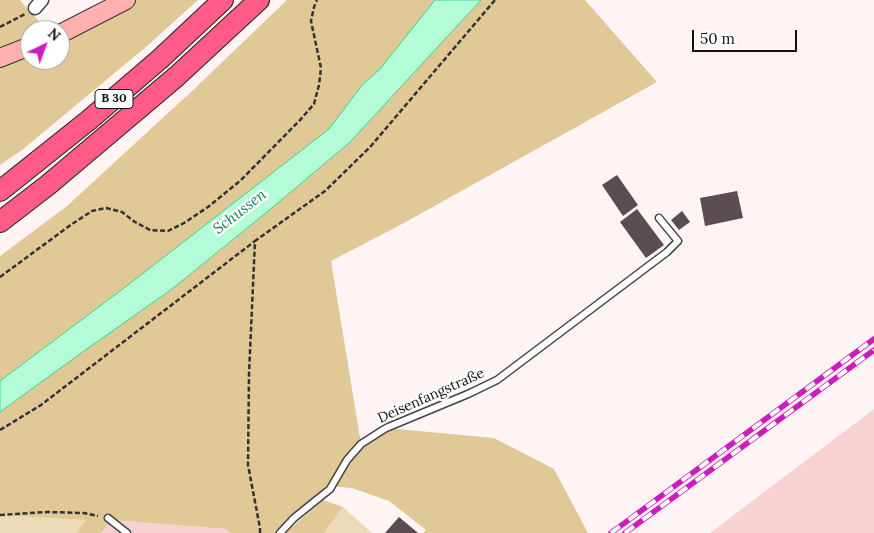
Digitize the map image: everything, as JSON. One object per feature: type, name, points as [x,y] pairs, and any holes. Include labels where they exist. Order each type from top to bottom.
[{"type":"highway","name":"B 30","points":[[0,191],[89,120],[146,71],[223,0]]},
{"type":"highway","name":"B 30","points":[[0,222],[48,185],[170,82],[259,0]]},
{"type":"main road","points":[[70,29],[126,0]]},
{"type":"main road","points":[[0,58],[20,50]]},
{"type":"lane","name":"Deisenfangstraße","points":[[280,533],[294,518],[330,489],[347,460],[361,444],[386,428],[497,380],[667,252],[678,241],[659,218]]},
{"type":"lane","points":[[108,518],[128,533]]},
{"type":"path","points":[[0,277],[92,211],[106,208],[122,212],[150,230],[168,231],[208,207],[241,180],[314,104],[321,68],[312,21],[317,0]]},
{"type":"path","points":[[0,430],[41,405],[254,241],[325,191],[371,146],[495,0]]},
{"type":"path","points":[[0,27],[26,14],[39,4]]},
{"type":"path","points":[[254,241],[248,466],[260,533]]},
{"type":"path","points":[[0,515],[47,512],[84,514],[108,518]]},
{"type":"shaded area","points":[[0,0],[20,0],[38,20],[20,20],[20,70],[70,70],[70,29],[126,0],[198,0],[147,46],[22,150],[0,165]]},
{"type":"shaded area","points":[[287,0],[585,0],[657,82],[404,223],[331,261],[361,444],[386,428],[494,438],[554,469],[588,533],[423,533],[426,530],[389,501],[352,488],[326,486],[280,533],[231,533],[226,529],[112,520],[101,533],[76,533],[86,520],[0,515],[0,256],[67,206]]},
{"type":"shaded area","points":[[874,409],[874,533],[710,533]]},
{"type":"shaded area","points":[[323,500],[343,507],[324,533],[285,533]]},
{"type":"shaded area","points":[[343,507],[372,533],[324,533]]},
{"type":"shaded area","points":[[0,515],[87,520],[76,533],[0,533]]},
{"type":"shaded area","points":[[112,520],[226,529],[231,533],[101,533]]},
{"type":"water","name":"Schussen","points":[[435,0],[481,0],[349,143],[172,289],[0,412],[0,381],[128,285],[329,129],[363,84],[380,69]]},
{"type":"building","points":[[617,175],[638,205],[623,216],[602,185]]},
{"type":"building","points":[[737,191],[743,218],[705,226],[700,198]]},
{"type":"building","points":[[637,209],[664,245],[646,258],[620,222]]},
{"type":"building","points":[[682,211],[690,222],[679,230],[671,220]]},
{"type":"building","points":[[399,517],[418,533],[385,533]]},
{"type":"railway","points":[[611,533],[874,339]]},
{"type":"railway","points":[[625,533],[874,350]]}]
